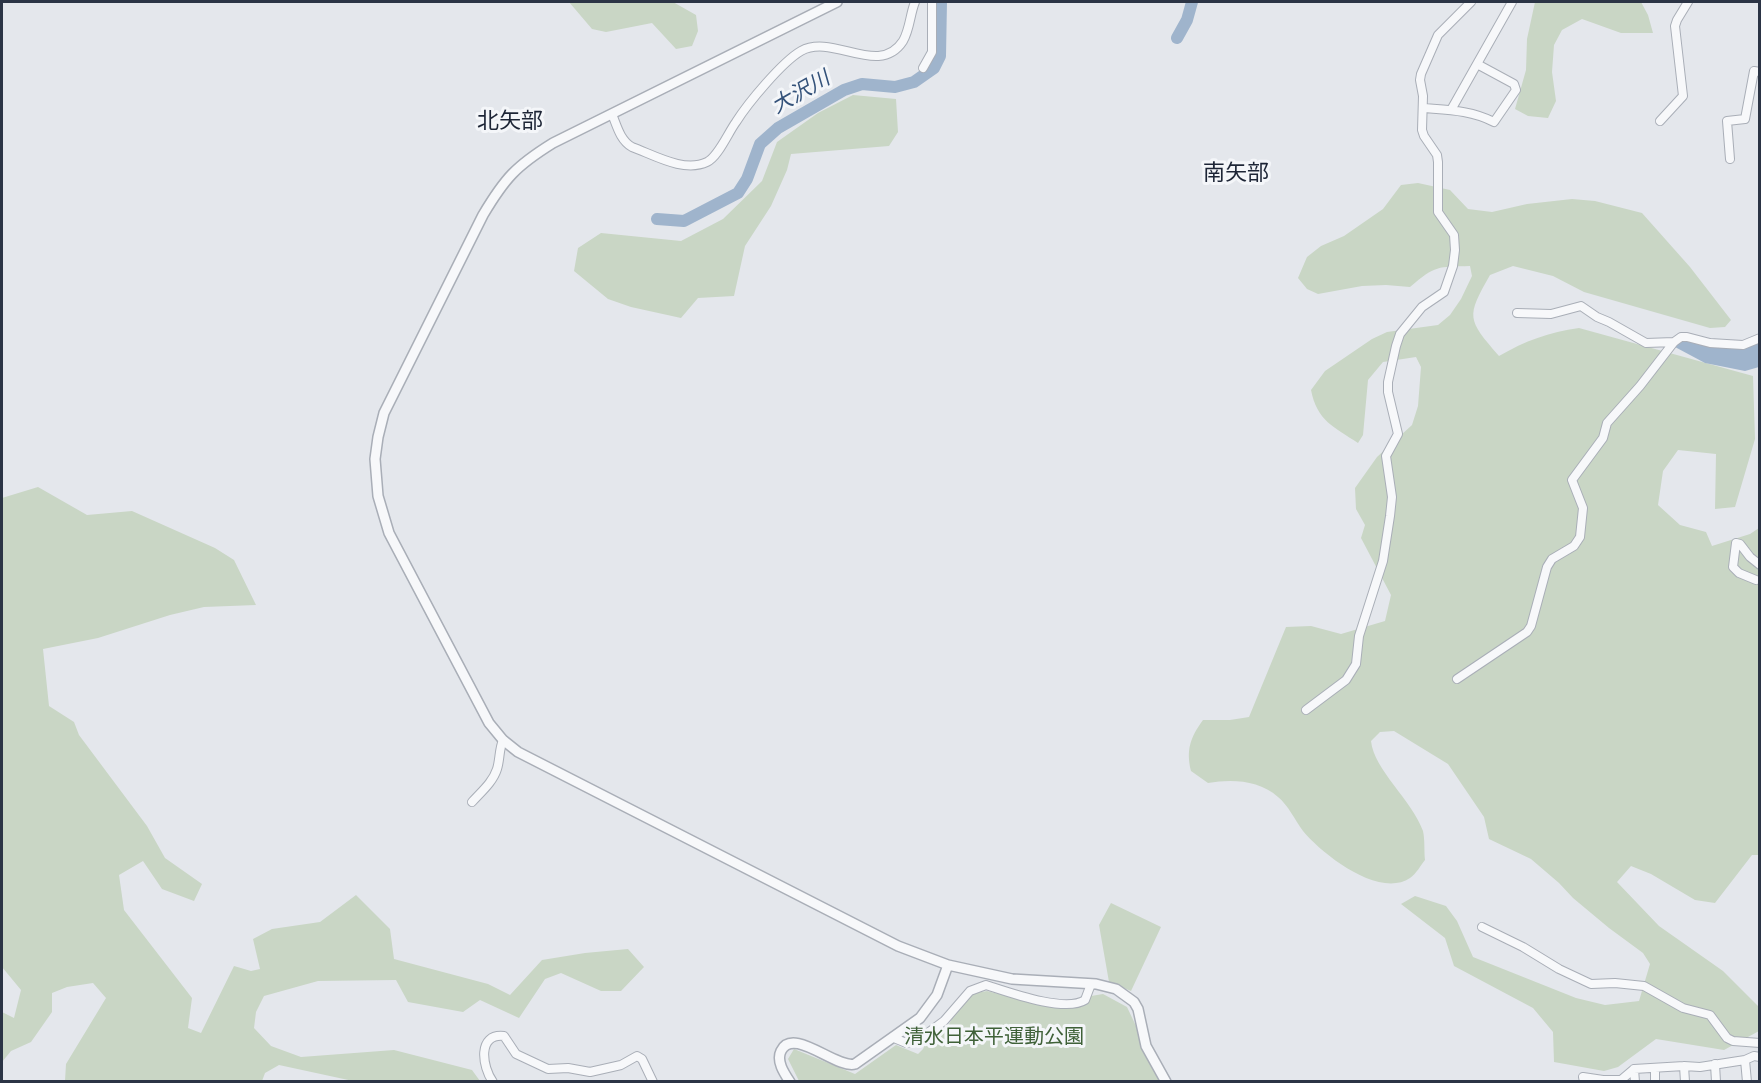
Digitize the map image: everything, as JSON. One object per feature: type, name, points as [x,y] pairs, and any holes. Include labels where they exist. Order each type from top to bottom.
[{"type":"street","points":[[837,2],[554,143],[514,171],[499,189],[483,215],[384,413],[375,459],[378,496],[389,533],[489,723],[503,740],[529,759],[898,946],[948,965],[1012,979],[1091,984],[1116,988],[1134,1002],[1146,1046],[1166,1082]]},
{"type":"street","points":[[612,114],[622,138],[632,147],[686,166],[696,166],[714,157],[738,119],[786,62],[803,50],[829,47],[866,56],[886,55],[896,49],[903,40],[915,2]]},
{"type":"street","points":[[923,68],[932,52],[932,2]]},
{"type":"street","points":[[1306,710],[1346,680],[1356,664],[1359,636],[1383,561],[1390,516],[1392,497],[1386,456],[1398,434],[1388,392],[1388,382],[1396,346],[1400,334],[1422,307],[1444,292],[1452,273],[1454,235],[1438,212],[1438,162],[1437,155],[1424,136],[1421,74],[1438,35],[1471,2]]},
{"type":"street","points":[[1451,110],[1512,2]]},
{"type":"street","points":[[1660,121],[1683,96],[1675,26],[1688,2]]},
{"type":"street","points":[[1423,108],[1482,116],[1494,122],[1516,90],[1514,84],[1477,64]]},
{"type":"street","points":[[1730,159],[1727,121],[1745,119],[1754,71],[1760,72]]},
{"type":"street","points":[[1517,313],[1551,314],[1581,306],[1646,343],[1674,342]]},
{"type":"street","points":[[1456,680],[1527,633],[1547,567],[1552,559],[1574,546],[1580,537],[1583,508],[1572,480],[1603,438],[1607,423],[1640,386],[1674,342],[1681,337],[1687,337],[1743,345],[1760,338]]},
{"type":"street","points":[[1756,580],[1739,573],[1733,567],[1736,543],[1740,544],[1760,565]]},
{"type":"street","points":[[472,802],[497,770],[499,750],[503,740]]},
{"type":"street","points":[[1482,927],[1523,946],[1559,969],[1591,984],[1616,983],[1644,986],[1683,1008],[1710,1016],[1727,1038],[1733,1041],[1760,1043]]},
{"type":"street","points":[[790,1082],[779,1061],[783,1047],[790,1042],[819,1051],[834,1061],[849,1066],[855,1064],[920,1018],[938,995],[948,965]]},
{"type":"street","points":[[894,1038],[906,1043],[917,1041],[950,1014],[964,995],[978,987],[986,986],[1060,1004],[1073,1004],[1084,1000],[1091,984]]},
{"type":"street","points":[[493,1082],[486,1067],[484,1046],[489,1039],[497,1035],[504,1036],[516,1054],[548,1069],[568,1068],[590,1072],[621,1065],[637,1056],[642,1059],[653,1082]]},
{"type":"street","points":[[1584,1082],[1583,1077],[1603,1081],[1621,1080],[1634,1069],[1700,1067],[1754,1056],[1760,1057]]},
{"type":"street","points":[[1745,1059],[1747,1082]]},
{"type":"street","points":[[1715,1064],[1716,1082]]},
{"type":"street","points":[[1684,1066],[1685,1082]]},
{"type":"street","points":[[1634,1069],[1635,1082]]},
{"type":"street","points":[[1655,1069],[1655,1082]]},
{"type":"green space","points":[[569,2],[673,2],[696,15],[698,31],[692,46],[676,49],[652,23],[606,32],[592,29]]},
{"type":"green space","points":[[1535,2],[1641,2],[1648,15],[1653,33],[1621,33],[1582,19],[1562,30],[1554,45],[1552,72],[1556,101],[1548,118],[1528,116],[1515,109],[1526,70],[1527,39]]},
{"type":"green space","points":[[853,95],[896,99],[898,132],[889,146],[791,154],[787,170],[771,206],[745,246],[734,296],[698,298],[681,318],[631,307],[608,299],[574,271],[578,248],[601,233],[681,241],[723,219],[762,181],[777,142],[818,113]]},
{"type":"green space","points":[[1418,183],[1450,190],[1468,209],[1492,212],[1527,204],[1572,199],[1595,201],[1642,213],[1690,267],[1731,320],[1725,327],[1710,328],[1584,292],[1553,276],[1513,266],[1490,275],[1474,309],[1476,325],[1499,356],[1538,338],[1579,328],[1753,376],[1755,439],[1735,507],[1715,509],[1716,454],[1678,450],[1663,471],[1658,505],[1680,525],[1706,532],[1712,546],[1750,534],[1759,528],[1759,855],[1752,855],[1715,903],[1695,900],[1651,874],[1631,866],[1617,882],[1659,926],[1723,971],[1759,1007],[1759,1031],[1724,1050],[1656,1039],[1618,1067],[1604,1071],[1554,1062],[1553,1032],[1533,1008],[1454,966],[1445,938],[1401,904],[1415,896],[1446,906],[1457,921],[1473,957],[1576,998],[1605,1005],[1639,1001],[1650,964],[1643,953],[1573,898],[1531,859],[1489,839],[1484,817],[1448,764],[1394,731],[1380,732],[1371,741],[1379,763],[1418,819],[1423,831],[1425,860],[1410,878],[1397,883],[1383,883],[1368,878],[1337,862],[1303,831],[1285,804],[1271,791],[1245,782],[1208,783],[1191,771],[1190,744],[1203,720],[1249,717],[1286,627],[1311,626],[1341,634],[1385,621],[1391,595],[1361,538],[1365,525],[1356,509],[1355,488],[1377,457],[1412,425],[1418,406],[1421,367],[1416,357],[1383,362],[1368,380],[1363,435],[1358,443],[1322,416],[1311,390],[1325,371],[1372,339],[1387,332],[1438,325],[1450,315],[1461,299],[1472,276],[1470,266],[1437,269],[1410,287],[1362,286],[1318,294],[1307,289],[1298,278],[1307,257],[1321,246],[1344,236],[1383,209],[1401,185]]},
{"type":"green space","points":[[38,487],[87,515],[132,511],[215,548],[234,560],[256,605],[204,607],[170,615],[98,638],[43,649],[49,706],[74,722],[79,735],[147,826],[165,858],[202,884],[194,901],[162,889],[143,861],[119,875],[124,910],[192,998],[188,1028],[201,1033],[234,966],[251,971],[260,969],[253,939],[272,929],[320,922],[356,895],[390,929],[394,959],[488,984],[510,995],[542,960],[628,949],[644,967],[621,991],[601,991],[561,973],[545,979],[519,1018],[480,1000],[463,1012],[408,1002],[396,980],[318,981],[264,996],[256,1012],[254,1028],[271,1046],[301,1057],[394,1050],[472,1070],[480,1081],[353,1081],[279,1065],[265,1073],[262,1081],[65,1081],[66,1064],[106,998],[93,983],[67,987],[52,993],[52,1012],[31,1042],[11,1051],[2,1062],[2,1012],[14,1018],[21,990],[2,967],[2,498]]},
{"type":"green space","points":[[1111,903],[1161,927],[1131,991],[1109,982],[1099,925]]},
{"type":"green space","name":"清水日本平運動公園","points":[[987,991],[1030,1002],[1084,1003],[1091,996],[1103,994],[1127,1007],[1162,1081],[799,1081],[788,1059],[794,1049],[855,1074],[896,1045],[918,1054],[927,1041],[948,1026],[964,995]]},
{"type":"water","points":[[1681,339],[1743,346],[1759,339],[1759,367],[1745,371],[1705,363],[1675,347]]},
{"type":"waterway","name":"大沢川","points":[[657,219],[684,221],[738,193],[747,179],[760,144],[778,128],[844,90],[862,84],[895,87],[914,82],[934,68],[940,56],[941,2]]},
{"type":"waterway","points":[[1177,38],[1187,20],[1192,2]]},
{"type":"district","name":"北矢部","points":[[510,122]]},
{"type":"district","name":"南矢部","points":[[1236,174]]}]
